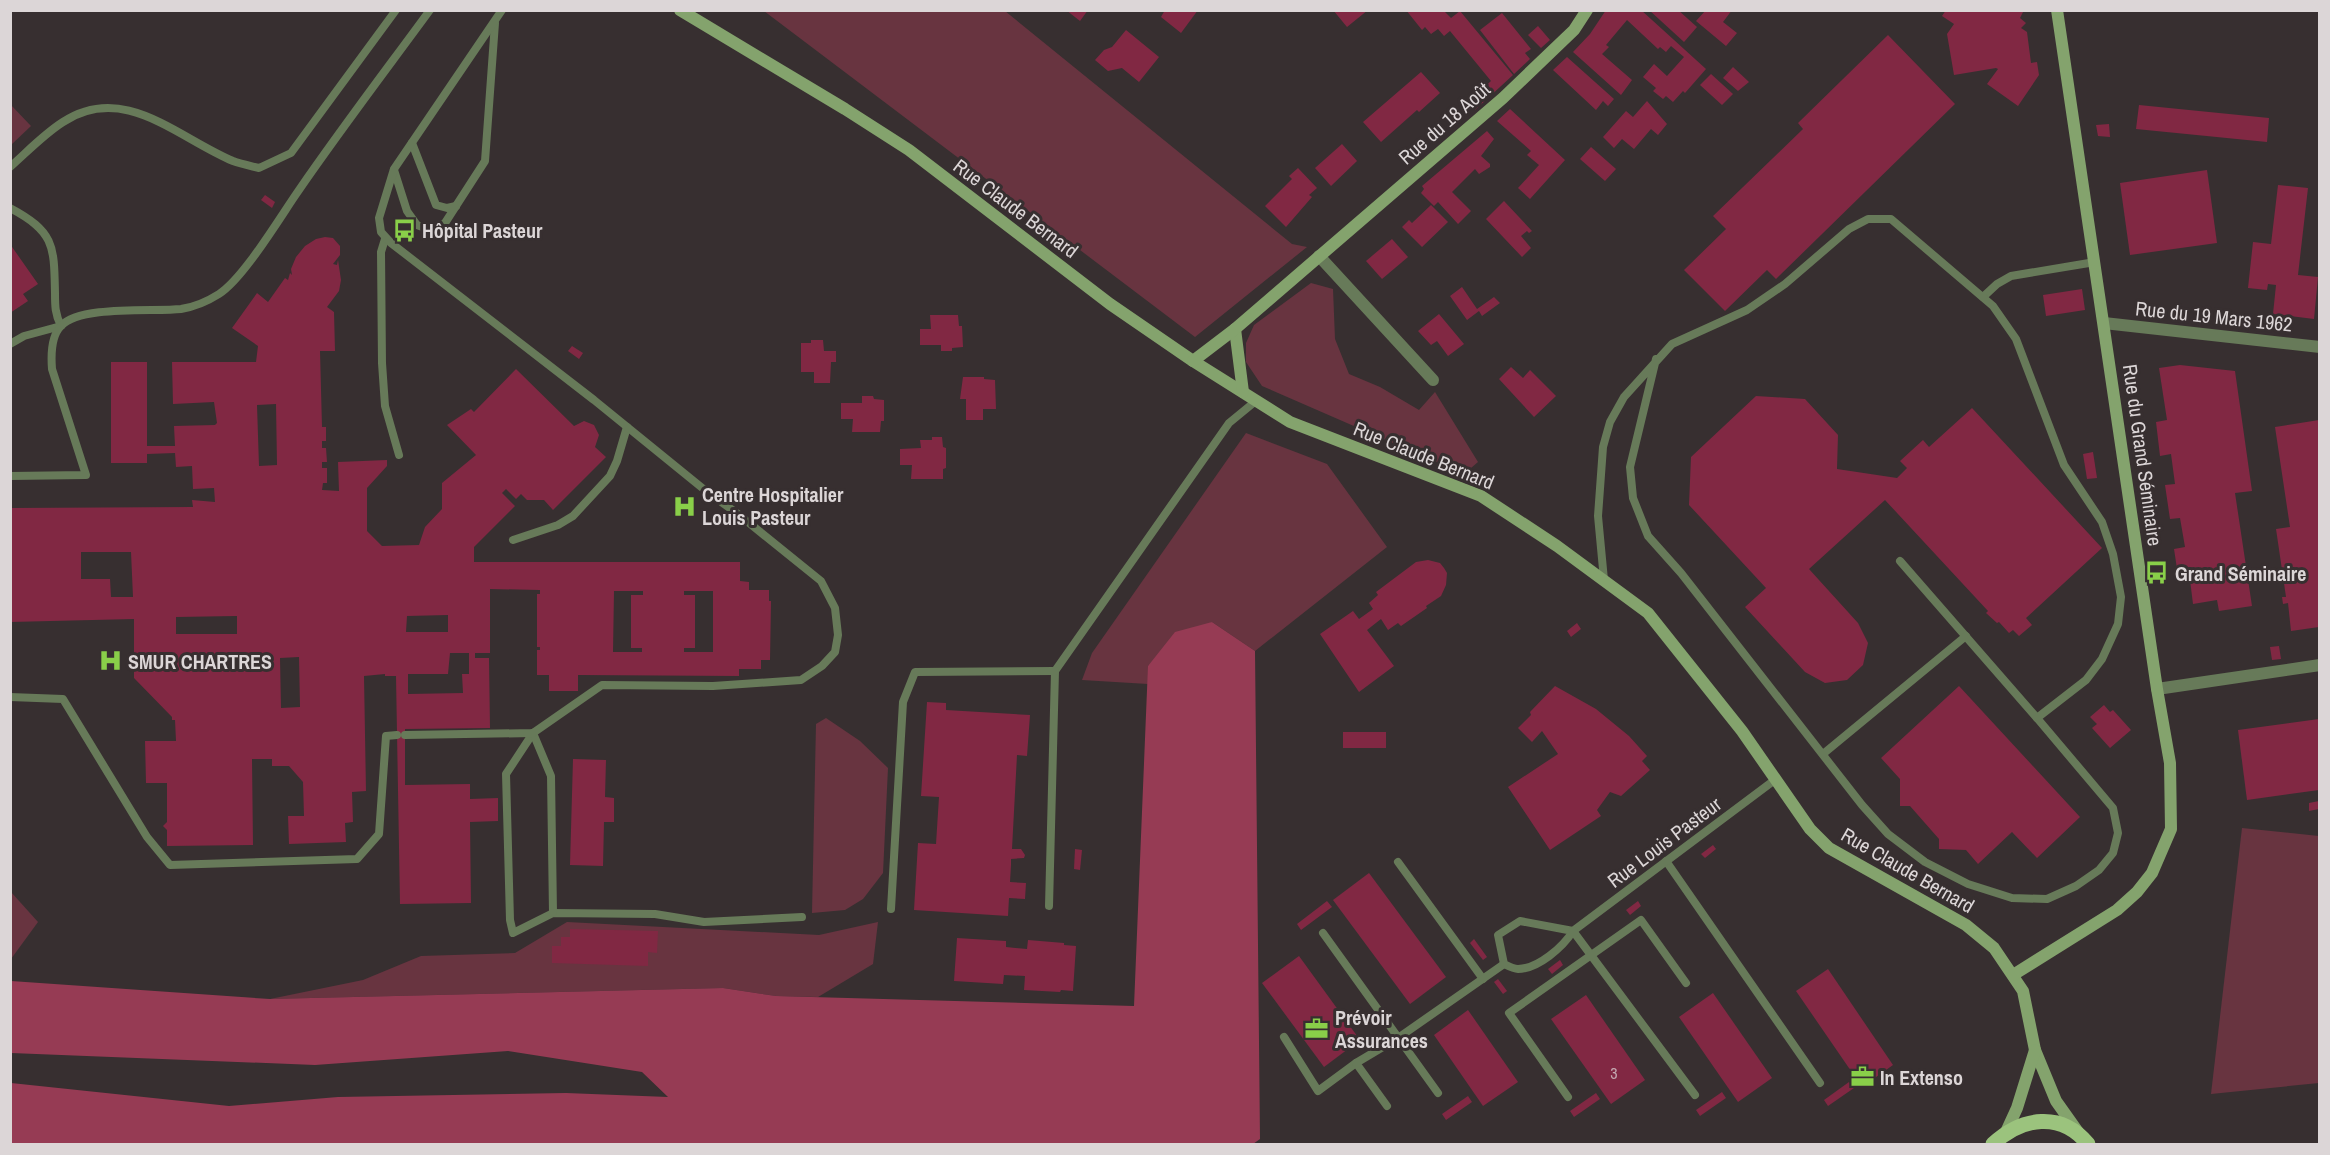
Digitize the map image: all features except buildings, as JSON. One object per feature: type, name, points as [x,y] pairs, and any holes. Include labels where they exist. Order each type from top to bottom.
[{"type":"main road","points":[[1993,1144],[2006,1132],[2024,1123],[2044,1121],[2064,1126],[2085,1140]]},
{"type":"street","name":"Rue Claude Bernard","points":[[680,10],[909,150],[1110,304],[1193,361],[1290,422],[1481,496],[1557,546],[1648,613],[1742,731],[1810,829],[1829,848],[1966,925],[1994,948],[2023,992],[2035,1050],[2056,1101],[2085,1140]]},
{"type":"street","name":"Rue du 18 Août","points":[[1193,361],[1235,329],[1503,98],[1574,30],[1587,10]]},
{"type":"street","name":"Rue du Grand Séminaire","points":[[2013,975],[2117,910],[2137,892],[2152,873],[2170,829],[2170,763],[2157,689],[2057,10]]},
{"type":"street","points":[[1320,256],[1433,380]]},
{"type":"street","name":"Rue du 19 Mars 1962","points":[[2104,323],[2319,347]]},
{"type":"street","points":[[1235,329],[1243,392]]},
{"type":"street","points":[[2157,689],[2319,665]]},
{"type":"street","name":"Rue Claude Bernard","points":[[2006,1132],[2018,1108],[2035,1050]]},
{"type":"lane","points":[[10,167],[63,121],[84,111],[113,108],[149,116],[233,161],[260,168],[291,153],[396,10]]},
{"type":"lane","points":[[10,344],[24,336],[61,326],[73,319],[106,311],[182,309],[202,303],[229,286],[430,10]]},
{"type":"lane","points":[[502,10],[394,169],[379,218],[385,239],[821,581],[835,608],[838,635],[835,652],[822,666],[801,680],[712,686],[602,685],[533,733],[506,774],[510,920],[513,933],[553,913],[655,914],[704,922],[802,917]]},
{"type":"lane","points":[[394,169],[407,211],[417,225],[430,230],[445,223],[485,161],[495,22]]},
{"type":"lane","points":[[412,143],[436,205],[447,208],[456,206]]},
{"type":"lane","points":[[10,208],[37,224],[52,247],[55,314],[61,326],[51,357],[52,369],[86,475],[10,476]]},
{"type":"lane","points":[[1604,580],[1598,516],[1603,447],[1610,422],[1624,397],[1672,344],[1747,310],[1785,284],[1850,229],[1868,219],[1891,219],[1993,306],[2016,339],[2064,465],[2102,522],[2113,554],[2121,597],[2118,624],[2102,659],[2086,680],[2037,718]]},
{"type":"lane","points":[[385,239],[381,252],[382,363],[385,406],[399,455]]},
{"type":"lane","points":[[1983,297],[1996,284],[2012,276],[2095,262]]},
{"type":"lane","points":[[1656,359],[1630,467],[1632,498],[1648,536],[1681,573],[1888,834],[1925,862],[1968,884],[2012,898],[2047,899],[2076,886],[2099,870],[2113,853],[2118,833],[2113,808],[1900,561]]},
{"type":"lane","points":[[1049,906],[1055,671],[1230,423],[1257,400]]},
{"type":"lane","points":[[513,540],[558,525],[573,516],[610,476],[627,427]]},
{"type":"lane","points":[[1823,754],[1966,636]]},
{"type":"lane","points":[[891,909],[903,702],[915,672],[1055,671]]},
{"type":"lane","points":[[10,697],[63,699],[147,837],[170,865],[357,859],[379,834],[386,736],[533,733]]},
{"type":"lane","points":[[533,733],[551,776],[553,913]]},
{"type":"lane","name":"Rue Louis Pasteur","points":[[1504,964],[1517,970],[1541,962],[1565,943],[1572,931],[1776,779]]},
{"type":"lane","points":[[1666,861],[1820,1083]]},
{"type":"lane","points":[[1398,862],[1483,979]]},
{"type":"lane","points":[[1568,1097],[1509,1013],[1641,920],[1686,982]]},
{"type":"lane","points":[[1284,1037],[1318,1091],[1504,964],[1498,935],[1520,921],[1572,931],[1695,1095]]},
{"type":"lane","points":[[1323,933],[1438,1093]]},
{"type":"lane","points":[[1356,1063],[1387,1106]]},
{"type":"shaded area","points":[[764,11],[1005,11],[1292,244],[1307,247],[1195,337]]},
{"type":"shaded area","points":[[11,105],[31,126],[11,145]]},
{"type":"shaded area","points":[[1311,283],[1333,289],[1335,339],[1349,374],[1380,387],[1419,410],[1435,392],[1478,462],[1464,474],[1262,386],[1246,362],[1246,343],[1254,325]]},
{"type":"shaded area","points":[[1246,433],[1327,464],[1387,547],[1255,651],[1212,622],[1148,666],[1148,684],[1082,680],[1092,653]]},
{"type":"shaded area","points":[[1212,622],[1255,651],[1260,1139],[1253,1144],[11,1144],[11,1083],[229,1106],[338,1097],[566,1093],[668,1097],[642,1072],[508,1051],[315,1065],[11,1053],[11,981],[270,999],[723,988],[776,996],[1134,1006],[1148,666],[1175,632]]},
{"type":"shaded area","points":[[826,718],[860,741],[888,768],[883,873],[863,899],[845,910],[812,913],[816,724]]},
{"type":"shaded area","points":[[2242,828],[2319,836],[2319,1083],[2211,1094]]},
{"type":"shaded area","points":[[11,892],[38,922],[10,959]]},
{"type":"shaded area","points":[[567,922],[819,935],[878,922],[873,964],[818,997],[776,996],[723,988],[270,999],[363,980],[421,956],[515,953]]},
{"type":"place","name":"Hôpital Pasteur","points":[[404,230]]},
{"type":"place","name":"Centre Hospitalier Louis Pasteur","points":[[684,506]]},
{"type":"place","name":"Grand Séminaire","points":[[2157,573]]},
{"type":"place","name":"SMUR CHARTRES","points":[[110,661]]},
{"type":"place","name":"Prévoir Assurances","points":[[1317,1028]]},
{"type":"place","name":"In Extenso","points":[[1862,1077]]}]
